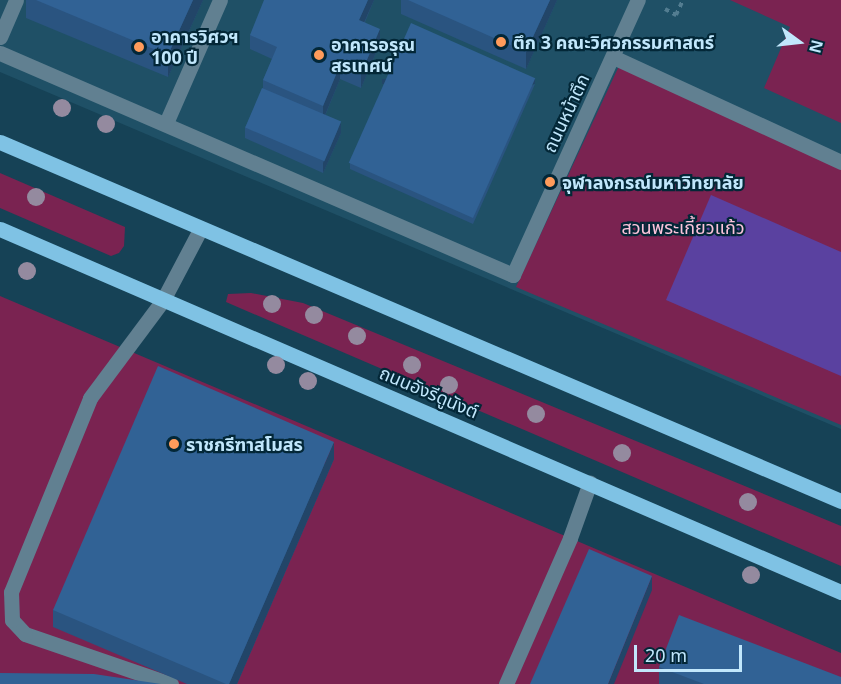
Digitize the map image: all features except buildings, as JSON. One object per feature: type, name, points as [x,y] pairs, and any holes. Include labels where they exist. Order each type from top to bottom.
[{"type":"main road","points":[[0,142],[841,501]]},
{"type":"main road","name":"ถนนอังรีดูนังต์","points":[[0,229],[841,592]]},
{"type":"street","points":[[0,37],[16,0]]},
{"type":"street","points":[[0,53],[166,123],[220,0]]},
{"type":"street","name":"ถนนหน้าตึก","points":[[166,123],[513,275],[638,0]]},
{"type":"street","points":[[613,57],[841,162]]},
{"type":"street","points":[[171,684],[26,634],[12,620],[10,592],[90,398],[163,300],[201,228]]},
{"type":"street","points":[[506,684],[570,538],[590,482]]},
{"type":"path","points":[[665,9],[676,15],[683,0]]},
{"type":"shaded area","name":"จุฬาลงกรณ์มหาวิทยาลัย","points":[[0,0],[841,0],[841,429],[0,72]]},
{"type":"shaded area","points":[[711,195],[841,252],[841,376],[666,300]]},
{"type":"green space","points":[[730,0],[841,0],[841,123],[764,88],[790,27]]},
{"type":"green space","name":"สวนพระเกี้ยวแก้ว","points":[[619,66],[841,168],[841,425],[516,287]]},
{"type":"green space","points":[[0,173],[125,227],[124,246],[119,253],[111,256],[0,208]]},
{"type":"green space","points":[[251,293],[303,303],[841,526],[841,566],[226,302],[228,294]]},
{"type":"green space","name":"ราชกรีฑาสโมสร","points":[[0,296],[841,653],[841,684],[0,684]]},
{"type":"place","name":"ตึก 3 คณะวิศวกรรมศาสตร์","points":[[501,42]]},
{"type":"place","name":"อาคารวิศวฯ 100 ปี","points":[[139,47]]},
{"type":"place","name":"อาคารอรุณ สรเทศน์","points":[[319,55]]},
{"type":"place","name":"จุฬาลงกรณ์มหาวิทยาลัย","points":[[550,182]]},
{"type":"place","name":"ราชกรีฑาสโมสร","points":[[174,444]]}]
